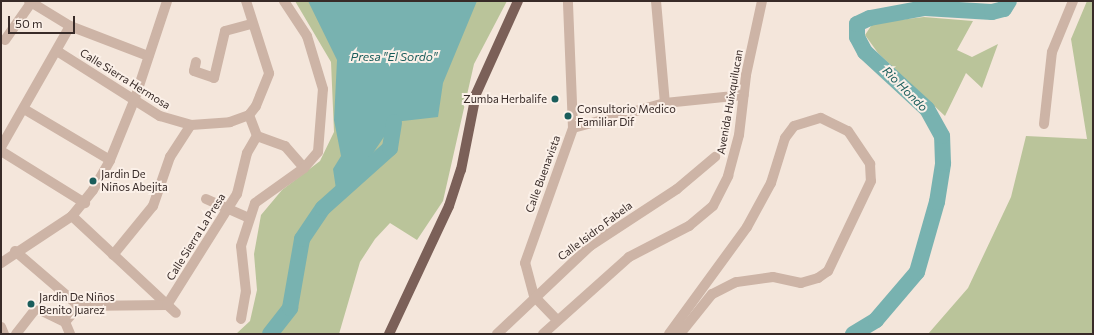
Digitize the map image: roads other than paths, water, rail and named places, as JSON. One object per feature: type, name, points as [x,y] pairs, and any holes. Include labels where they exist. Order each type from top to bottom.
[{"type":"main road","points":[[389,334],[449,206],[461,170],[476,94],[518,1]]},
{"type":"street","points":[[1,263],[15,251],[72,216],[85,202],[110,160],[134,101],[167,1]]},
{"type":"street","points":[[246,1],[251,24],[269,73],[262,95],[249,115],[257,136],[285,146],[304,168]]},
{"type":"street","points":[[241,319],[246,292],[241,246],[255,203],[304,168],[318,152],[323,89],[307,36],[284,1]]},
{"type":"street","points":[[568,1],[573,128]]},
{"type":"street","points":[[656,1],[665,103]]},
{"type":"street","name":"Avenida Huixquilucan","points":[[543,334],[629,257],[689,226],[713,206],[728,176],[762,1]]},
{"type":"street","points":[[1044,124],[1052,52],[1073,1]]},
{"type":"street","points":[[5,40],[30,2],[70,26],[148,56]]},
{"type":"street","points":[[196,62],[194,71],[214,78],[225,31],[251,24]]},
{"type":"street","points":[[1,148],[58,51],[70,26]]},
{"type":"street","name":"Calle Sierra Hermosa","points":[[58,51],[134,101],[160,116],[191,125],[216,126],[249,115]]},
{"type":"street","name":"Calle Buenavista","points":[[557,320],[534,296],[525,263],[573,128],[665,103],[744,95]]},
{"type":"street","points":[[24,109],[110,160]]},
{"type":"street","points":[[669,334],[748,227],[771,183],[785,138],[794,126],[821,118],[848,131],[870,164],[871,181],[828,271],[818,278],[801,282],[773,277],[736,282],[712,294],[680,334]]},
{"type":"street","points":[[112,255],[153,206],[170,157],[191,125]]},
{"type":"street","name":"Calle Sierra La Presa","points":[[167,305],[237,194],[247,152],[257,136]]},
{"type":"street","points":[[1,151],[85,202]]},
{"type":"street","name":"Calle Isidro Fabela","points":[[497,334],[534,296],[590,246],[676,189],[715,157]]},
{"type":"street","points":[[206,200],[249,218]]},
{"type":"street","points":[[72,216],[112,255],[176,313]]},
{"type":"street","points":[[15,251],[79,306],[167,305]]},
{"type":"street","points":[[65,322],[79,306]]},
{"type":"street","points":[[16,334],[36,308],[65,322],[70,334]]},
{"type":"water","name":"Presa \"El Sordo\"","points":[[308,1],[477,1],[443,83],[438,117],[394,122],[367,162],[336,189],[333,169],[341,156],[334,120],[337,60]]},
{"type":"waterway","name":"Rio Hondo","points":[[853,334],[876,320],[917,272],[937,202],[943,163],[942,136],[927,109],[865,52],[857,37],[857,24],[870,18],[925,8],[992,12],[1004,9],[1009,1]]},
{"type":"waterway","points":[[270,334],[290,308],[302,239],[323,208],[390,148],[394,122]]},
{"type":"place","name":"Zumba Herbalife","points":[[555,99]]},
{"type":"place","name":"Consultorio Medico Familiar Dif","points":[[568,116]]},
{"type":"place","name":"Jardin De Niños Abejita","points":[[93,181]]},
{"type":"place","name":"Jardin De Niños Benito Juarez","points":[[31,304]]}]
